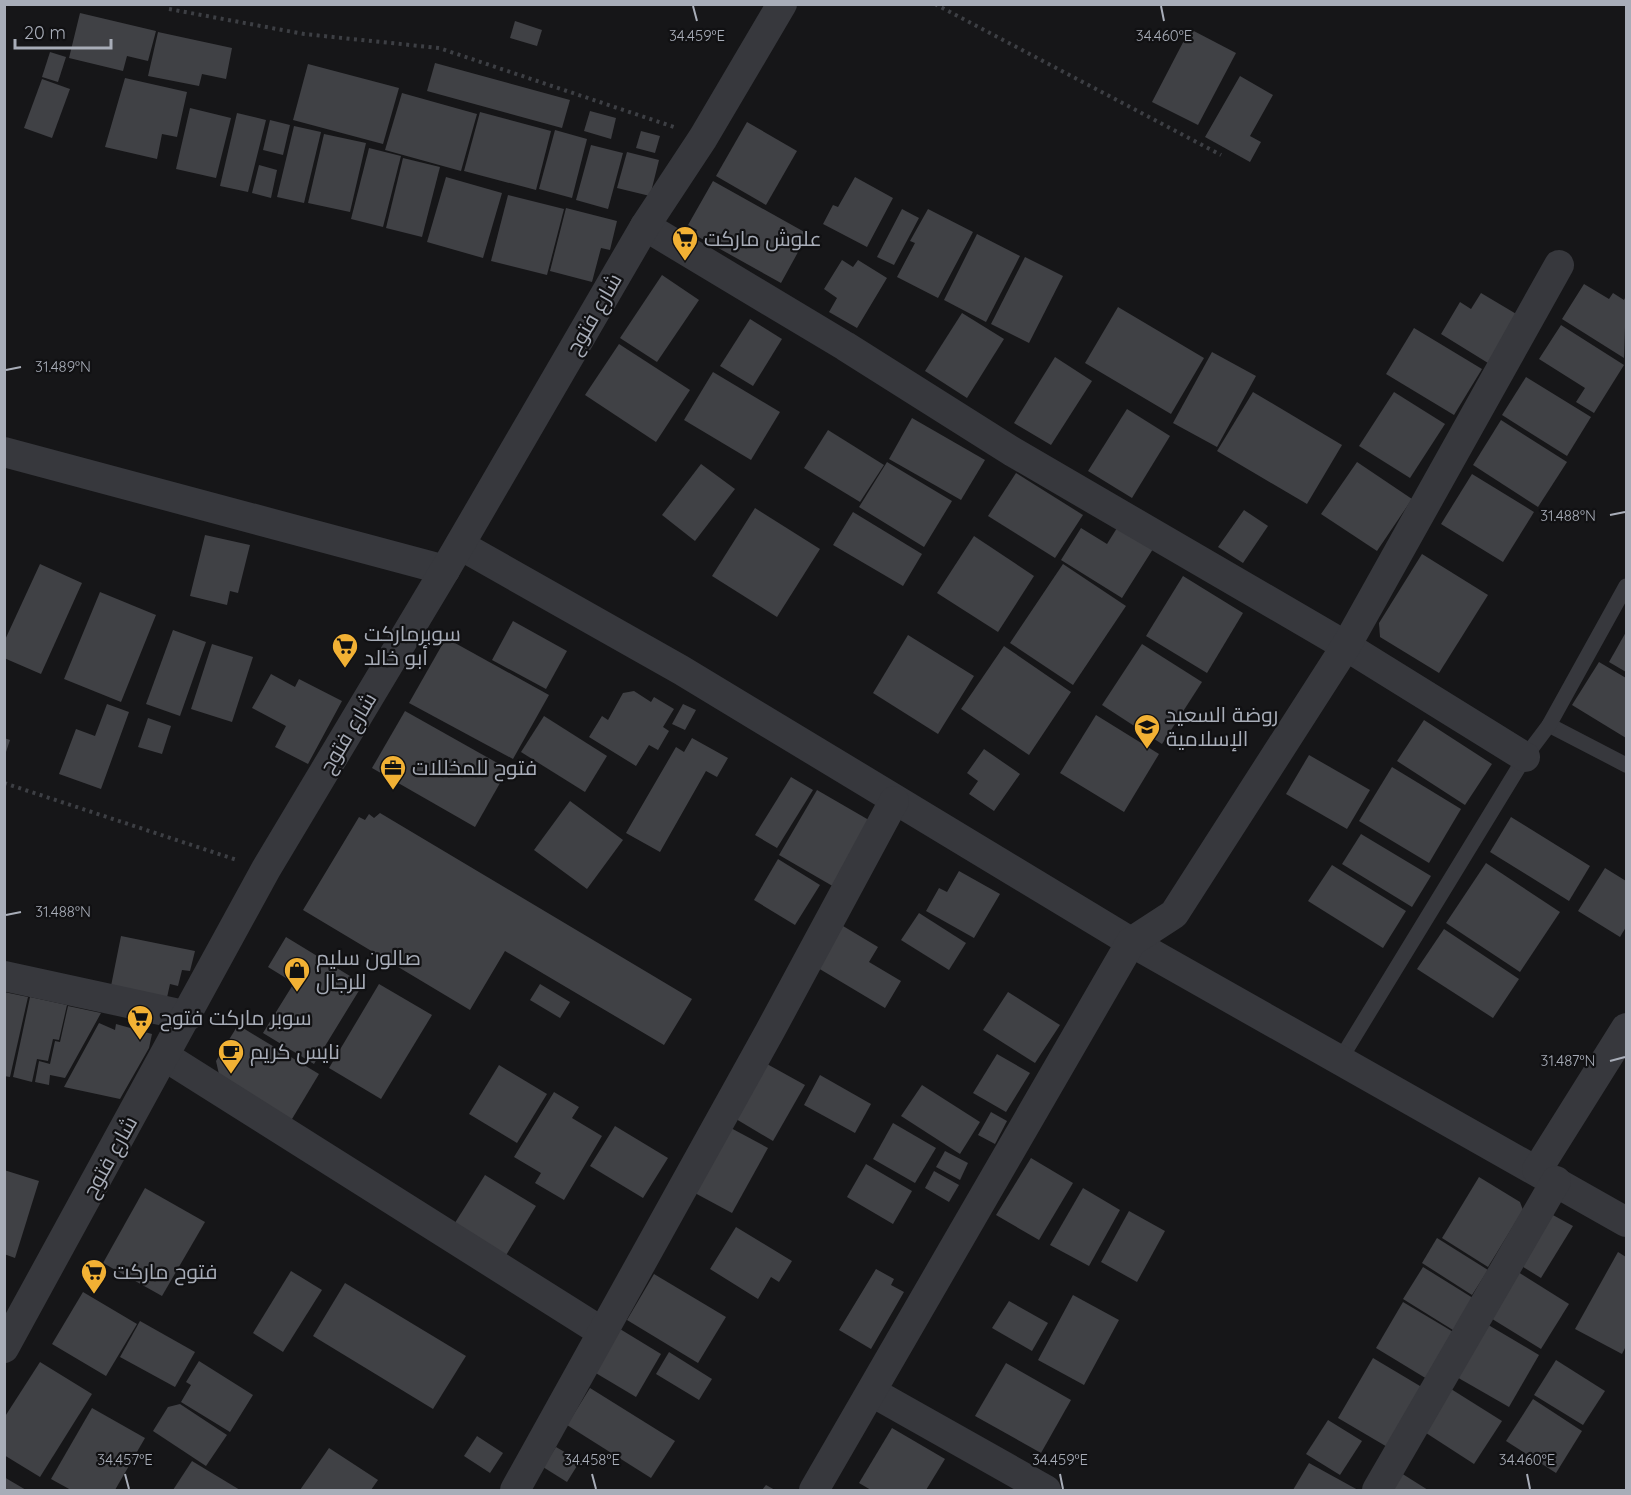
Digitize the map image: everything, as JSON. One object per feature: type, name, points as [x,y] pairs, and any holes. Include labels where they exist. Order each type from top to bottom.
[{"type":"street","name":"شارع فتوح","points":[[4,1348],[188,1016],[266,869],[453,558],[645,226],[703,138],[782,4]]},
{"type":"street","points":[[645,226],[845,346],[1013,452],[1346,646],[1525,757]]},
{"type":"street","points":[[814,1491],[1131,942],[1174,914],[1346,646],[1559,265]]},
{"type":"street","points":[[4,452],[453,558],[681,670],[894,801],[1131,942],[1626,1222]]},
{"type":"street","points":[[515,1491],[770,1031],[894,801]]},
{"type":"street","points":[[4,976],[188,1016]]},
{"type":"street","points":[[1377,1491],[1626,1029]]},
{"type":"street","points":[[166,1056],[602,1332]]},
{"type":"street","points":[[872,1392],[1046,1491]]},
{"type":"lane","points":[[1340,1060],[1525,757],[1549,725],[1626,586]]},
{"type":"lane","points":[[1549,725],[1626,765]]},
{"type":"path","points":[[935,4],[1221,156]]},
{"type":"path","points":[[169,9],[304,34],[439,48],[703,138]]},
{"type":"path","points":[[4,783],[266,869]]},
{"type":"building","points":[[80,13],[156,31],[148,61],[127,56],[123,71],[69,58]]},
{"type":"building","points":[[515,21],[542,30],[537,46],[510,38]]},
{"type":"building","points":[[1190,29],[1236,53],[1198,125],[1152,102]]},
{"type":"building","points":[[158,32],[232,48],[226,79],[202,74],[199,86],[148,76]]},
{"type":"building","points":[[50,52],[66,57],[58,82],[42,77]]},
{"type":"building","points":[[435,63],[570,100],[562,128],[427,91]]},
{"type":"building","points":[[308,64],[399,88],[383,144],[293,120]]},
{"type":"building","points":[[1240,76],[1273,95],[1250,136],[1261,142],[1250,162],[1205,137]]},
{"type":"building","points":[[125,78],[187,92],[177,137],[162,134],[157,159],[105,147]]},
{"type":"building","points":[[42,79],[70,89],[52,138],[24,128]]},
{"type":"building","points":[[402,93],[477,114],[461,171],[385,150]]},
{"type":"building","points":[[190,108],[231,118],[216,178],[176,169]]},
{"type":"building","points":[[590,111],[616,118],[611,139],[584,131]]},
{"type":"building","points":[[480,112],[551,131],[536,190],[464,171]]},
{"type":"building","points":[[237,113],[266,120],[248,192],[220,186]]},
{"type":"building","points":[[270,120],[290,125],[283,155],[263,150]]},
{"type":"building","points":[[747,122],[797,151],[766,205],[716,176]]},
{"type":"building","points":[[294,126],[321,132],[304,203],[277,197]]},
{"type":"building","points":[[555,130],[587,139],[572,198],[539,189]]},
{"type":"building","points":[[641,131],[660,136],[655,153],[636,148]]},
{"type":"building","points":[[324,134],[366,143],[350,212],[308,203]]},
{"type":"building","points":[[591,145],[623,153],[608,209],[576,200]]},
{"type":"building","points":[[369,148],[401,156],[383,227],[351,219]]},
{"type":"building","points":[[627,152],[659,160],[650,196],[617,188]]},
{"type":"building","points":[[403,158],[440,167],[422,237],[386,228]]},
{"type":"building","points":[[259,165],[277,170],[271,198],[252,193]]},
{"type":"building","points":[[446,177],[502,193],[483,258],[427,242]]},
{"type":"building","points":[[855,177],[893,198],[867,247],[823,224],[833,205],[838,207]]},
{"type":"building","points":[[713,181],[808,234],[781,283],[695,235],[697,230],[688,225]]},
{"type":"building","points":[[508,195],[564,209],[547,275],[491,261]]},
{"type":"building","points":[[566,208],[617,221],[610,250],[601,248],[592,282],[550,271]]},
{"type":"building","points":[[902,209],[919,218],[894,265],[877,257]]},
{"type":"building","points":[[928,209],[973,232],[938,298],[897,277],[915,243],[910,241]]},
{"type":"building","points":[[977,234],[1020,256],[986,322],[944,300]]},
{"type":"building","points":[[1025,257],[1063,276],[1029,343],[991,324]]},
{"type":"building","points":[[842,260],[853,267],[858,260],[887,278],[857,328],[829,312],[837,298],[824,289]]},
{"type":"building","points":[[662,275],[699,300],[657,362],[620,338]]},
{"type":"building","points":[[1584,284],[1609,299],[1613,293],[1624,300],[1626,296],[1624,358],[1562,319]]},
{"type":"building","points":[[1481,293],[1518,315],[1488,363],[1441,334],[1460,302],[1471,309]]},
{"type":"building","points":[[1118,307],[1204,358],[1171,414],[1085,363]]},
{"type":"building","points":[[962,313],[1004,339],[967,398],[925,371]]},
{"type":"building","points":[[750,319],[782,339],[753,386],[720,366]]},
{"type":"building","points":[[1561,325],[1624,365],[1594,413],[1576,402],[1585,388],[1539,359]]},
{"type":"building","points":[[1414,328],[1482,369],[1454,415],[1386,374]]},
{"type":"building","points":[[619,344],[690,390],[656,442],[585,395]]},
{"type":"building","points":[[1212,352],[1256,376],[1217,447],[1173,423]]},
{"type":"building","points":[[1055,357],[1092,381],[1051,445],[1014,423]]},
{"type":"building","points":[[713,372],[780,412],[751,460],[684,420]]},
{"type":"building","points":[[1526,377],[1591,417],[1567,456],[1502,415]]},
{"type":"building","points":[[1253,392],[1342,445],[1307,504],[1217,451]]},
{"type":"building","points":[[1394,392],[1445,424],[1410,478],[1359,446]]},
{"type":"building","points":[[1127,409],[1170,436],[1132,498],[1088,471]]},
{"type":"building","points":[[912,418],[985,460],[961,500],[889,459]]},
{"type":"building","points":[[1501,420],[1567,462],[1538,507],[1473,465]]},
{"type":"building","points":[[828,430],[884,465],[860,502],[804,468]]},
{"type":"building","points":[[887,462],[952,501],[924,547],[859,507]]},
{"type":"building","points":[[1357,462],[1412,499],[1377,551],[1321,514]]},
{"type":"building","points":[[701,464],[735,489],[695,541],[662,515]]},
{"type":"building","points":[[1016,473],[1083,515],[1055,558],[988,516]]},
{"type":"building","points":[[1472,474],[1534,512],[1503,562],[1441,524]]},
{"type":"building","points":[[755,508],[820,549],[777,617],[712,576]]},
{"type":"building","points":[[1244,510],[1268,526],[1243,563],[1218,547]]},
{"type":"building","points":[[853,512],[922,554],[903,586],[833,545]]},
{"type":"building","points":[[1081,528],[1107,544],[1117,528],[1153,549],[1122,598],[1061,560]]},
{"type":"building","points":[[205,535],[250,545],[238,593],[230,591],[227,605],[190,596]]},
{"type":"building","points":[[974,536],[1034,576],[998,632],[937,593]]},
{"type":"building","points":[[1422,554],[1488,595],[1439,673],[1380,637],[1379,623]]},
{"type":"building","points":[[40,564],[82,583],[41,674],[4,658],[4,642]]},
{"type":"building","points":[[1063,564],[1126,606],[1073,685],[1010,643]]},
{"type":"building","points":[[1183,576],[1243,613],[1207,673],[1146,636]]},
{"type":"building","points":[[100,592],[156,615],[121,702],[64,679]]},
{"type":"building","points":[[513,621],[567,651],[546,689],[492,660]]},
{"type":"building","points":[[173,630],[206,642],[180,716],[146,704]]},
{"type":"building","points":[[1626,632],[1626,672],[1609,662]]},
{"type":"building","points":[[908,635],[974,676],[938,734],[873,693]]},
{"type":"building","points":[[446,638],[549,695],[513,759],[409,703]]},
{"type":"building","points":[[212,644],[253,657],[232,722],[191,709]]},
{"type":"building","points":[[1142,644],[1202,682],[1162,744],[1102,705]]},
{"type":"building","points":[[1004,646],[1071,692],[1029,755],[961,709]]},
{"type":"building","points":[[1599,662],[1626,678],[1626,738],[1572,705]]},
{"type":"building","points":[[271,674],[295,687],[299,679],[342,701],[308,764],[275,747],[286,726],[252,708]]},
{"type":"building","points":[[634,691],[651,702],[654,697],[674,709],[663,727],[669,731],[658,750],[649,745],[636,766],[589,737],[602,716],[608,720],[623,693]]},
{"type":"building","points":[[107,704],[129,712],[101,789],[59,774],[76,729],[95,736]]},
{"type":"building","points":[[683,704],[696,710],[685,730],[672,724]]},
{"type":"building","points":[[405,711],[508,769],[475,827],[372,768]]},
{"type":"building","points":[[1096,715],[1159,754],[1124,812],[1060,773]]},
{"type":"building","points":[[544,716],[607,756],[585,792],[521,752]]},
{"type":"building","points":[[148,718],[171,726],[162,754],[138,747]]},
{"type":"building","points":[[1424,720],[1492,764],[1465,805],[1397,761]]},
{"type":"building","points":[[4,738],[10,740],[5,755],[4,755]]},
{"type":"building","points":[[692,738],[728,758],[717,777],[706,771],[660,852],[626,833],[676,747],[684,752]]},
{"type":"building","points":[[984,749],[1020,774],[994,811],[969,794],[978,781],[967,773]]},
{"type":"building","points":[[1309,755],[1370,790],[1347,829],[1286,794]]},
{"type":"building","points":[[1392,767],[1461,809],[1429,863],[1359,821]]},
{"type":"building","points":[[791,777],[813,790],[777,848],[755,835]]},
{"type":"building","points":[[817,790],[874,823],[836,888],[779,855]]},
{"type":"building","points":[[570,801],[623,840],[587,889],[534,850]]},
{"type":"building","points":[[380,813],[692,999],[664,1045],[505,951],[470,1010],[303,910],[359,817],[365,820],[369,814],[374,818]]},
{"type":"building","points":[[1511,817],[1590,866],[1569,901],[1490,852]]},
{"type":"building","points":[[1361,834],[1431,876],[1412,907],[1342,864]]},
{"type":"building","points":[[778,859],[820,885],[795,925],[754,900]]},
{"type":"building","points":[[1486,863],[1560,912],[1520,972],[1446,923]]},
{"type":"building","points":[[1332,865],[1406,911],[1383,948],[1308,901]]},
{"type":"building","points":[[1605,868],[1626,881],[1626,927],[1620,937],[1578,911]]},
{"type":"building","points":[[959,871],[1000,894],[974,938],[926,911],[939,888],[947,892]]},
{"type":"building","points":[[919,913],[966,943],[949,970],[901,940]]},
{"type":"building","points":[[843,926],[878,947],[869,962],[901,981],[885,1008],[818,968]]},
{"type":"building","points":[[1444,929],[1519,979],[1493,1018],[1417,969]]},
{"type":"building","points":[[121,936],[195,951],[190,971],[182,970],[178,986],[170,984],[166,1002],[110,991]]},
{"type":"building","points":[[286,937],[363,984],[314,1064],[263,1033],[294,983],[268,967]]},
{"type":"building","points":[[379,984],[432,1015],[381,1099],[329,1068]]},
{"type":"building","points":[[540,984],[570,1002],[560,1018],[530,1000]]},
{"type":"building","points":[[4,992],[28,997],[10,1077],[4,1076]]},
{"type":"building","points":[[1008,992],[1060,1025],[1035,1063],[983,1030]]},
{"type":"building","points":[[30,997],[67,1005],[59,1040],[53,1039],[48,1061],[37,1059],[32,1082],[13,1077]]},
{"type":"building","points":[[68,1006],[101,1013],[65,1078],[50,1075],[49,1085],[35,1082],[39,1061],[50,1064],[55,1041],[60,1042]]},
{"type":"building","points":[[99,1023],[115,1030],[116,1024],[152,1034],[149,1048],[120,1099],[64,1087]]},
{"type":"building","points":[[238,1025],[319,1074],[289,1124],[221,1083],[216,1061]]},
{"type":"building","points":[[997,1054],[1030,1073],[1006,1112],[973,1093]]},
{"type":"building","points":[[767,1064],[805,1085],[773,1141],[736,1119]]},
{"type":"building","points":[[499,1065],[547,1094],[517,1143],[469,1114]]},
{"type":"building","points":[[820,1075],[871,1104],[855,1133],[804,1105]]},
{"type":"building","points":[[922,1085],[980,1122],[960,1154],[901,1116]]},
{"type":"building","points":[[554,1092],[579,1107],[572,1118],[602,1136],[564,1200],[535,1183],[541,1173],[514,1157]]},
{"type":"building","points":[[991,1112],[1007,1121],[995,1144],[978,1135]]},
{"type":"building","points":[[893,1123],[936,1148],[915,1183],[873,1159]]},
{"type":"building","points":[[615,1126],[668,1158],[643,1198],[590,1166]]},
{"type":"building","points":[[729,1127],[768,1148],[732,1213],[693,1192]]},
{"type":"building","points":[[945,1151],[968,1163],[960,1180],[936,1167]]},
{"type":"building","points":[[1031,1158],[1073,1183],[1039,1240],[996,1215]]},
{"type":"building","points":[[866,1164],[912,1191],[893,1224],[847,1197]]},
{"type":"building","points":[[4,1170],[39,1181],[15,1258],[4,1254]]},
{"type":"building","points":[[934,1171],[959,1185],[949,1202],[925,1188]]},
{"type":"building","points":[[485,1175],[536,1206],[505,1257],[453,1226]]},
{"type":"building","points":[[1479,1177],[1520,1202],[1523,1210],[1488,1267],[1442,1238]]},
{"type":"building","points":[[145,1188],[205,1222],[162,1296],[103,1263]]},
{"type":"building","points":[[1083,1188],[1120,1210],[1089,1266],[1050,1245]]},
{"type":"building","points":[[1129,1211],[1165,1231],[1137,1282],[1101,1262]]},
{"type":"building","points":[[1551,1214],[1573,1226],[1541,1278],[1520,1265]]},
{"type":"building","points":[[736,1227],[792,1261],[779,1282],[771,1277],[758,1299],[710,1269]]},
{"type":"building","points":[[1437,1238],[1488,1270],[1472,1295],[1422,1263]]},
{"type":"building","points":[[1618,1252],[1626,1257],[1626,1346],[1622,1354],[1575,1329]]},
{"type":"building","points":[[1423,1267],[1481,1303],[1461,1335],[1403,1299]]},
{"type":"building","points":[[876,1269],[894,1279],[891,1285],[904,1292],[871,1349],[839,1330]]},
{"type":"building","points":[[291,1271],[322,1290],[283,1352],[253,1333]]},
{"type":"building","points":[[1518,1272],[1569,1304],[1541,1349],[1489,1317]]},
{"type":"building","points":[[654,1274],[726,1317],[698,1363],[627,1320]]},
{"type":"building","points":[[345,1283],[466,1356],[433,1409],[313,1336]]},
{"type":"building","points":[[83,1292],[137,1324],[106,1376],[52,1344]]},
{"type":"building","points":[[1073,1295],[1119,1320],[1084,1385],[1038,1360]]},
{"type":"building","points":[[1009,1301],[1048,1323],[1032,1351],[992,1328]]},
{"type":"building","points":[[1403,1302],[1460,1336],[1432,1382],[1376,1348]]},
{"type":"building","points":[[140,1321],[195,1352],[175,1387],[120,1357]]},
{"type":"building","points":[[1485,1323],[1539,1355],[1509,1407],[1455,1376]]},
{"type":"building","points":[[620,1329],[661,1354],[636,1397],[594,1372]]},
{"type":"building","points":[[669,1352],[712,1379],[699,1400],[656,1374]]},
{"type":"building","points":[[1373,1358],[1425,1389],[1389,1448],[1338,1418]]},
{"type":"building","points":[[1556,1360],[1605,1391],[1583,1425],[1534,1395]]},
{"type":"building","points":[[199,1361],[253,1395],[230,1432],[181,1402],[191,1385],[186,1382]]},
{"type":"building","points":[[40,1362],[92,1394],[40,1477],[4,1455],[4,1418]]},
{"type":"building","points":[[1006,1363],[1071,1400],[1041,1453],[975,1416]]},
{"type":"building","points":[[590,1388],[675,1441],[651,1478],[567,1425]]},
{"type":"building","points":[[1451,1389],[1502,1421],[1474,1464],[1423,1431]]},
{"type":"building","points":[[1533,1399],[1582,1431],[1556,1473],[1506,1441]]},
{"type":"building","points":[[180,1404],[227,1435],[206,1466],[153,1431],[168,1407]]},
{"type":"building","points":[[92,1408],[145,1438],[115,1490],[71,1490],[51,1479]]},
{"type":"building","points":[[1328,1420],[1362,1441],[1340,1475],[1306,1454]]},
{"type":"building","points":[[892,1428],[945,1459],[926,1490],[871,1490],[859,1483]]},
{"type":"building","points":[[477,1436],[503,1453],[490,1473],[464,1456]]},
{"type":"building","points":[[556,1447],[580,1461],[567,1482],[543,1467]]},
{"type":"building","points":[[329,1448],[378,1480],[371,1490],[300,1490]]},
{"type":"building","points":[[192,1461],[240,1490],[173,1490]]},
{"type":"building","points":[[1309,1463],[1358,1490],[1293,1490]]},
{"type":"building","points":[[1401,1473],[1428,1490],[1389,1490]]},
{"type":"building","points":[[4,1477],[26,1490],[4,1490]]},
{"type":"building","points":[[766,1485],[775,1490],[762,1490]]},
{"type":"place","name":"علوش ماركت","points":[[685,262]]},
{"type":"place","name":"سوبرماركت أبو خالد","points":[[345,669]]},
{"type":"place","name":"روضة السعيد الإسلامية","points":[[1147,750]]},
{"type":"place","name":"فتوح للمخللات","points":[[393,791]]},
{"type":"place","name":"صالون سليم للرجال","points":[[297,993]]},
{"type":"place","name":"سوبر ماركت فتوح","points":[[140,1041]]},
{"type":"place","name":"نايس كريم","points":[[231,1075]]},
{"type":"place","name":"فتوح ماركت","points":[[94,1295]]}]
